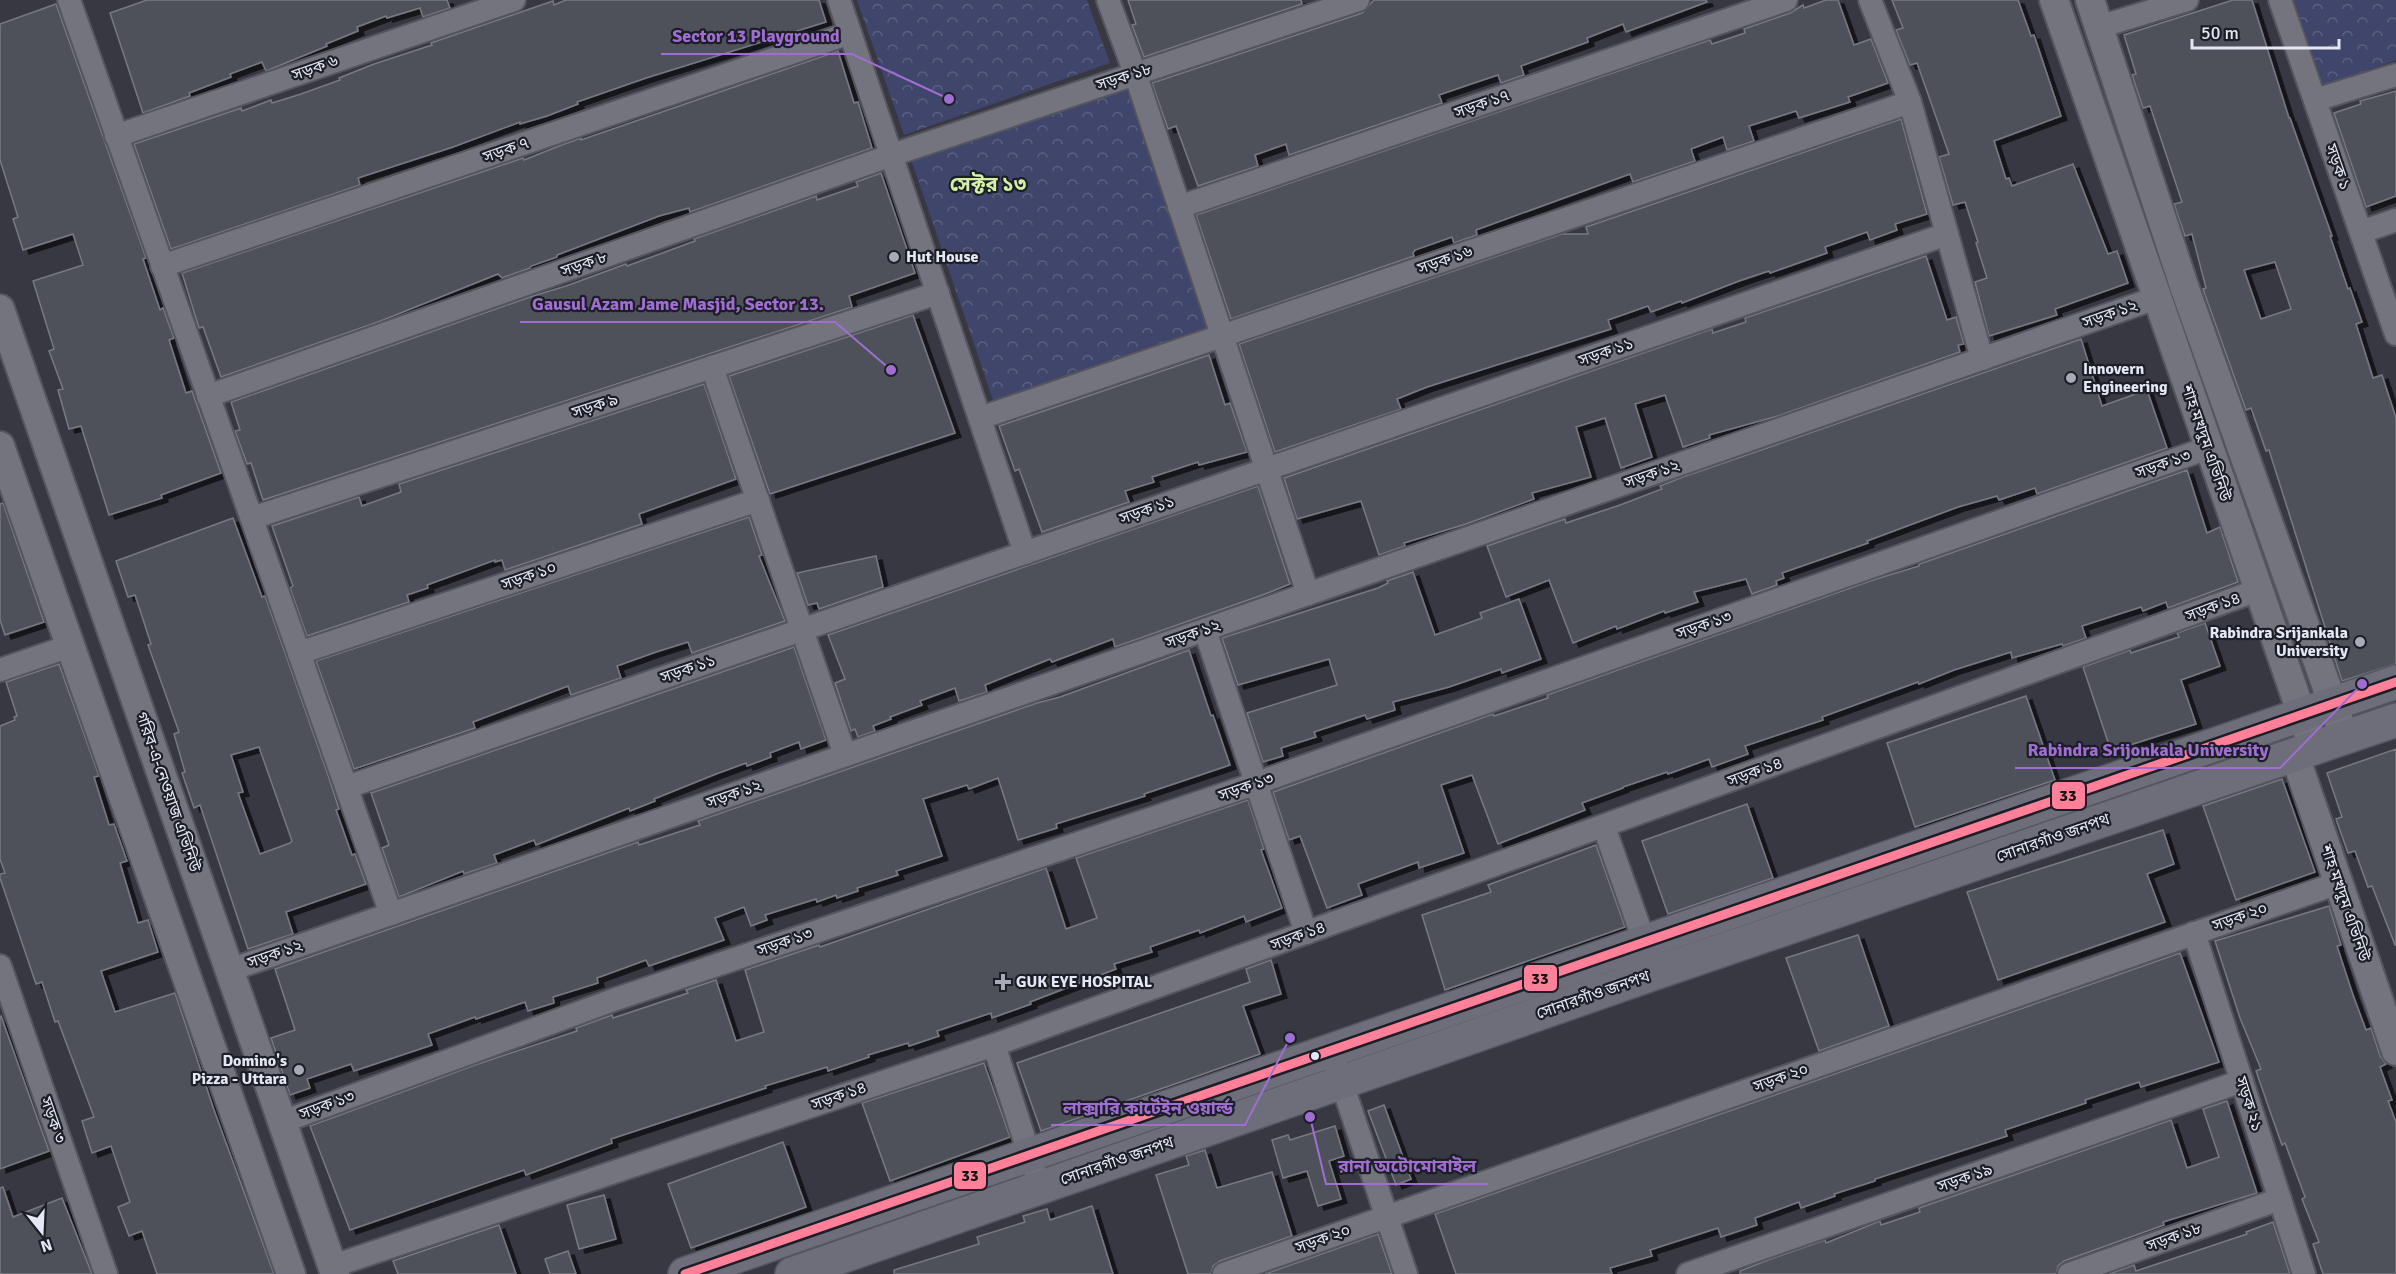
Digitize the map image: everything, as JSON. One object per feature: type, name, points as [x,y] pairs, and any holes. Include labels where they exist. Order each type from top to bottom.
[{"type":"main road","name":"সোনারগাঁও জনপথ","points":[[685,1274],[2396,682]]},
{"type":"main road","name":"সোনারগাঁও জনপথ","points":[[802,1272],[1655,974],[2396,720]]},
{"type":"main road","points":[[2031,809],[2042,842]]},
{"type":"street","name":"সড়ক ৬","points":[[116,136],[514,0]]},
{"type":"street","points":[[839,0],[1025,553]]},
{"type":"street","points":[[1108,0],[1135,73],[1308,594]]},
{"type":"street","name":"সড়ক ১৮","points":[[892,155],[1358,0]]},
{"type":"street","name":"সড়ক ১৭","points":[[1179,207],[1786,0]]},
{"type":"street","points":[[1870,0],[1910,102],[1982,359]]},
{"type":"street","name":"শাহ মখদুম এভিনিউ","points":[[2054,0],[2301,715],[2305,752],[2338,883],[2396,1051]]},
{"type":"street","name":"শাহ মখদুম এভিনিউ","points":[[2090,0],[2215,374],[2345,738]]},
{"type":"street","points":[[2099,27],[2187,0]]},
{"type":"street","name":"সড়ক ১","points":[[2280,0],[2396,334]]},
{"type":"street","points":[[76,2],[116,136],[391,914]]},
{"type":"street","name":"সড়ক ৭","points":[[162,266],[850,33]]},
{"type":"street","points":[[2077,69],[2109,58]]},
{"type":"street","points":[[2314,100],[2396,75]]},
{"type":"street","name":"সড়ক ১৬","points":[[980,418],[1910,102]]},
{"type":"street","name":"সড়ক ৮","points":[[208,396],[892,155]]},
{"type":"street","points":[[2361,232],[2396,220]]},
{"type":"street","name":"সড়ক ১১","points":[[347,787],[1947,234]]},
{"type":"street","name":"সড়ক ৯","points":[[252,518],[938,293]]},
{"type":"street","name":"সড়ক ১২","points":[[230,970],[2156,298]]},
{"type":"street","name":"গরিব-এ-নেওয়াজ এভিনিউ","points":[[0,309],[334,1270]]},
{"type":"street","points":[[712,367],[846,755]]},
{"type":"street","points":[[2186,384],[2215,374]]},
{"type":"street","points":[[0,446],[291,1274]]},
{"type":"street","name":"সড়ক ১৩","points":[[282,1122],[616,999],[1257,783],[2208,448]]},
{"type":"street","name":"সড়ক ১০","points":[[299,653],[758,500]]},
{"type":"street","name":"সড়ক ১৪","points":[[334,1270],[994,1044],[1604,827],[2258,590]]},
{"type":"street","points":[[1205,630],[1306,933]]},
{"type":"street","points":[[0,670],[70,646]]},
{"type":"street","points":[[116,776],[157,762]]},
{"type":"street","points":[[1604,827],[1655,974]]},
{"type":"street","name":"সড়ক ২০","points":[[1224,1274],[2338,883]]},
{"type":"street","name":"সড়ক ২১","points":[[2194,933],[2304,1274]]},
{"type":"street","name":"সড়ক ৩","points":[[0,966],[106,1274]]},
{"type":"street","points":[[994,1044],[1028,1154],[1041,1187]]},
{"type":"street","points":[[1331,1051],[1406,1274]]},
{"type":"street","name":"সড়ক ১৯","points":[[1688,1274],[2242,1081]]},
{"type":"street","name":"সড়ক ১৮","points":[[2069,1274],[2280,1199]]},
{"type":"green space","points":[[857,0],[1087,0],[1110,63],[904,135]]},
{"type":"green space","points":[[2291,0],[2396,0],[2396,60],[2319,87]]},
{"type":"green space","points":[[1127,89],[1208,327],[993,400],[912,162]]},
{"type":"building","points":[[147,0],[447,0],[450,8],[423,17],[420,8],[387,18],[386,16],[357,27],[358,31],[326,44],[327,46],[266,71],[262,62],[189,93],[190,96],[143,113],[110,13]]},
{"type":"building","points":[[566,0],[819,0],[826,22],[646,78],[577,102],[578,104],[547,116],[520,124],[520,122],[358,178],[360,185],[171,249],[134,144],[241,108],[242,111],[271,100],[272,103],[301,94],[340,80],[339,78],[374,64],[432,45],[431,43],[553,1],[554,5]]},
{"type":"building","points":[[1128,0],[1301,0],[1302,4],[1144,57],[1132,25],[1136,24]]},
{"type":"building","points":[[1374,0],[1706,0],[1707,2],[1626,32],[1623,24],[1587,38],[1588,42],[1521,66],[1524,75],[1501,83],[1498,75],[1471,84],[1439,95],[1442,103],[1289,155],[1286,144],[1255,155],[1258,166],[1198,186],[1176,126],[1168,129],[1152,83],[1362,13]]},
{"type":"building","points":[[1826,0],[1838,0],[1854,45],[1871,39],[1888,83],[1848,97],[1850,102],[1799,118],[1796,111],[1749,126],[1754,141],[1727,150],[1723,137],[1691,149],[1695,161],[1633,182],[1630,174],[1476,230],[1477,235],[1454,243],[1452,237],[1415,250],[1414,256],[1231,319],[1196,215],[1710,40],[1712,44],[1745,33],[1744,29],[1790,13],[1803,5],[1804,8]]},
{"type":"building","points":[[1892,0],[2018,0],[2031,36],[2034,35],[2061,116],[1994,141],[2006,179],[2009,178],[2012,186],[2073,164],[2108,254],[2117,251],[2128,283],[2055,309],[2057,315],[1989,336],[1975,282],[1987,278],[1976,243],[1978,242],[1965,202],[1953,205],[1939,157],[1949,154],[1917,63],[1910,65],[1896,30],[1903,28]]},
{"type":"building","points":[[2233,0],[2252,0],[2289,118],[2332,236],[2330,236],[2348,289],[2350,288],[2362,322],[2356,324],[2373,378],[2382,375],[2396,418],[2396,664],[2342,681],[2269,450],[2266,451],[2251,408],[2246,410],[2203,289],[2206,288],[2192,234],[2185,236],[2174,204],[2182,202],[2150,106],[2143,108],[2132,75],[2136,74],[2124,35]],"holes":[[[2275,262],[2291,309],[2261,319],[2244,270]]]},
{"type":"building","points":[[56,4],[146,258],[143,259],[160,310],[163,308],[174,338],[169,340],[186,393],[192,391],[221,473],[161,495],[162,498],[109,515],[81,426],[69,429],[58,390],[63,389],[49,351],[54,349],[33,281],[83,265],[73,234],[23,250],[13,219],[18,217],[0,160],[0,24]]},
{"type":"building","points":[[838,51],[854,103],[858,102],[872,148],[690,212],[689,208],[659,216],[557,255],[557,257],[530,268],[502,278],[498,274],[378,322],[221,377],[203,327],[199,328],[182,273],[523,158],[524,160],[581,138],[581,140]]},
{"type":"building","points":[[2396,91],[2396,196],[2366,207],[2334,113],[2361,104],[2360,101]]},
{"type":"building","points":[[1901,119],[1927,214],[1895,224],[1897,230],[1870,240],[1867,232],[1825,247],[1827,253],[1739,281],[1682,303],[1681,301],[1651,312],[1648,306],[1608,320],[1611,329],[1427,387],[1397,399],[1401,409],[1275,452],[1239,344],[1562,234],[1588,234],[1586,227]]},
{"type":"building","points":[[881,173],[915,273],[849,296],[852,307],[263,500],[251,463],[247,464],[235,431],[240,430],[231,402],[626,264],[627,266],[695,241],[694,239],[816,196],[817,200],[858,186],[856,182]]},
{"type":"building","points":[[1926,256],[1947,320],[1956,317],[1964,344],[1958,345],[1960,352],[1778,416],[1709,435],[1710,438],[1683,447],[1665,395],[1635,404],[1652,457],[1621,468],[1605,418],[1576,427],[1591,477],[1532,493],[1534,499],[1466,524],[1404,543],[1405,546],[1379,555],[1361,501],[1297,519],[1284,478],[1712,329],[1713,333],[1746,322],[1745,318]]},
{"type":"building","points":[[913,315],[955,433],[770,494],[729,376]]},
{"type":"building","points":[[2081,339],[2102,406],[2147,390],[2167,448],[2037,494],[2035,488],[1999,500],[1997,496],[1958,507],[1867,541],[1868,543],[1782,573],[1784,578],[1776,581],[1777,585],[1752,594],[1746,579],[1694,592],[1698,602],[1665,613],[1664,611],[1617,629],[1616,626],[1573,643],[1549,580],[1506,597],[1487,546],[1565,519],[1566,523],[1620,505],[1662,489],[1660,486],[1680,478]]},
{"type":"building","points":[[1209,355],[1225,405],[1230,403],[1247,452],[1199,465],[1198,462],[1152,477],[1154,482],[1125,491],[1129,502],[1042,532],[1019,469],[1015,471],[999,426]]},
{"type":"building","points":[[704,384],[736,479],[639,514],[642,524],[505,570],[502,560],[495,562],[495,560],[427,585],[428,588],[407,595],[409,602],[307,636],[290,588],[293,586],[272,526],[359,497],[362,506],[401,492],[399,484]]},
{"type":"building","points":[[2187,470],[2207,533],[2220,527],[2238,582],[2168,608],[2166,602],[2143,611],[2141,607],[2082,626],[2086,638],[2063,646],[2062,644],[2012,658],[2011,652],[1919,684],[1918,682],[1822,717],[1823,720],[1745,746],[1748,754],[1712,767],[1709,759],[1623,787],[1582,803],[1585,810],[1498,844],[1472,775],[1441,785],[1464,853],[1419,868],[1418,862],[1358,884],[1362,895],[1327,908],[1300,836],[1289,840],[1273,792],[1493,714],[1494,716],[1548,698],[1547,695]]},
{"type":"building","points":[[1258,486],[1290,584],[1115,647],[1113,639],[1052,662],[1050,659],[985,685],[987,692],[959,701],[955,688],[920,701],[922,705],[890,717],[891,719],[873,726],[875,731],[858,737],[855,729],[851,731],[835,683],[845,679],[828,635]]},
{"type":"building","points":[[3,503],[44,622],[5,635],[0,620],[0,504]]},
{"type":"building","points":[[749,517],[762,555],[759,556],[785,621],[692,653],[688,642],[656,652],[617,666],[621,678],[571,695],[568,686],[473,722],[475,728],[354,769],[316,661]]},
{"type":"building","points":[[233,518],[262,597],[265,596],[329,778],[339,809],[336,810],[352,855],[355,854],[366,884],[286,912],[293,934],[248,949],[200,805],[194,808],[182,773],[185,772],[174,734],[179,732],[148,645],[151,644],[135,595],[128,597],[116,561]],"holes":[[[259,747],[292,841],[260,854],[238,793],[243,792],[231,755]]]},
{"type":"building","points":[[876,556],[883,587],[819,609],[817,603],[808,605],[797,573]]},
{"type":"building","points":[[1413,572],[1435,635],[1482,618],[1480,613],[1519,599],[1541,659],[1502,673],[1501,669],[1449,687],[1393,702],[1395,710],[1367,719],[1365,715],[1314,732],[1316,737],[1281,748],[1283,756],[1263,762],[1247,713],[1337,685],[1329,659],[1238,685],[1222,638],[1378,588],[1388,583],[1387,581]]},
{"type":"building","points":[[2205,623],[2220,666],[2181,680],[2196,724],[2111,751],[2083,667],[2130,650],[2131,653],[2179,637],[2177,633]]},
{"type":"building","points":[[794,647],[826,740],[801,749],[799,742],[770,753],[771,757],[716,774],[630,811],[629,808],[536,845],[534,840],[494,855],[497,863],[464,874],[463,871],[399,897],[382,848],[389,845],[371,793]]},
{"type":"building","points":[[1189,650],[1230,765],[1144,794],[1145,796],[1056,824],[1057,828],[1018,840],[998,778],[969,789],[967,785],[923,799],[942,856],[896,871],[898,875],[857,888],[858,891],[837,898],[836,895],[817,902],[816,899],[765,915],[767,920],[751,926],[744,907],[715,918],[724,940],[649,966],[646,960],[597,978],[598,983],[553,997],[554,1003],[528,1011],[525,1002],[476,1019],[475,1017],[428,1034],[432,1045],[354,1071],[351,1064],[307,1079],[310,1088],[290,1095],[271,1038],[295,1030],[275,969],[638,842],[639,845],[700,825],[698,821],[1060,697]]},
{"type":"building","points":[[59,664],[99,776],[94,777],[109,825],[114,824],[127,861],[120,863],[138,923],[148,920],[158,952],[101,971],[115,1012],[175,993],[214,1110],[274,1274],[157,1274],[142,1231],[129,1236],[118,1207],[130,1202],[111,1146],[92,1153],[82,1121],[94,1117],[58,1021],[55,1022],[42,982],[36,984],[0,878],[0,874],[5,873],[0,859],[0,726],[15,720],[14,717],[17,716],[6,682]]},
{"type":"building","points":[[2026,696],[2055,780],[1915,827],[1887,743]]},
{"type":"building","points":[[2396,749],[2395,945],[2372,886],[2368,887],[2355,851],[2348,853],[2336,819],[2342,817],[2327,773]]},
{"type":"building","points":[[2282,779],[2315,872],[2236,900],[2203,806]]},
{"type":"building","points":[[1248,800],[1264,849],[1261,850],[1282,908],[1246,922],[1244,916],[1200,933],[1199,930],[1150,947],[1152,952],[1114,964],[1116,969],[992,1018],[991,1013],[937,1031],[939,1036],[909,1046],[908,1043],[868,1055],[869,1057],[828,1071],[827,1067],[765,1086],[766,1088],[611,1139],[612,1143],[526,1175],[524,1170],[350,1230],[310,1126],[475,1065],[577,1031],[576,1028],[612,1015],[613,1018],[688,993],[686,990],[716,980],[736,1041],[764,1032],[745,970],[819,945],[820,947],[1046,868],[1066,929],[1097,918],[1076,858]]},
{"type":"building","points":[[1747,804],[1773,878],[1668,914],[1642,841]]},
{"type":"building","points":[[2163,830],[2174,864],[2147,874],[2165,922],[1998,980],[1967,892]]},
{"type":"building","points":[[1596,845],[1625,927],[1445,990],[1422,915],[1491,892],[1488,885]]},
{"type":"building","points":[[2329,906],[2341,945],[2337,946],[2353,995],[2366,1030],[2371,1028],[2380,1056],[2386,1064],[2380,1067],[2392,1100],[2388,1101],[2396,1122],[2396,1274],[2323,1274],[2313,1244],[2319,1242],[2302,1199],[2305,1197],[2285,1143],[2282,1145],[2272,1117],[2256,1071],[2261,1069],[2240,1018],[2215,941]]},
{"type":"building","points":[[1858,935],[1889,1026],[1819,1051],[1786,958]]},
{"type":"building","points":[[2180,953],[2219,1062],[2141,1087],[2139,1082],[2085,1100],[2086,1103],[2005,1130],[2007,1136],[1875,1179],[1875,1181],[1834,1194],[1835,1196],[1801,1208],[1799,1202],[1755,1218],[1757,1225],[1721,1237],[1718,1228],[1650,1250],[1652,1256],[1610,1268],[1612,1274],[1456,1274],[1435,1214]]},
{"type":"building","points":[[1271,960],[1281,994],[1243,1006],[1260,1054],[1041,1131],[1017,1063],[1250,982],[1246,969]]},
{"type":"building","points":[[0,1017],[49,1151],[0,1169]]},
{"type":"building","points":[[984,1063],[1010,1137],[890,1181],[862,1103]]},
{"type":"building","points":[[2227,1101],[2257,1193],[2163,1222],[2164,1225],[2064,1261],[2058,1266],[2056,1274],[1740,1274],[1740,1271],[1768,1260],[1825,1240],[1826,1243],[1880,1221],[1881,1225],[1920,1212],[1919,1208],[2171,1120],[2187,1168],[2219,1157],[2203,1109]]},
{"type":"building","points":[[1384,1105],[1411,1179],[1396,1185],[1368,1111]]},
{"type":"building","points":[[1335,1126],[1344,1156],[1329,1161],[1341,1199],[1318,1206],[1307,1171],[1283,1178],[1272,1140],[1288,1135],[1290,1140]]},
{"type":"building","points":[[783,1142],[806,1207],[691,1248],[668,1184]]},
{"type":"building","points":[[1205,1150],[1217,1188],[1272,1172],[1292,1236],[1220,1261],[1213,1266],[1211,1274],[1188,1274],[1156,1175],[1189,1165],[1186,1156]]},
{"type":"building","points":[[3,1187],[13,1217],[62,1198],[92,1274],[0,1274],[0,1188]]},
{"type":"building","points":[[604,1195],[616,1239],[579,1249],[567,1205]]},
{"type":"building","points":[[1092,1206],[1113,1274],[894,1274],[894,1270],[979,1244],[977,1237],[1025,1222],[1023,1216],[1047,1209],[1050,1220]]},
{"type":"building","points":[[2273,1222],[2290,1274],[2109,1274],[2134,1265],[2136,1271],[2247,1234],[2246,1232]]},
{"type":"building","points":[[499,1225],[516,1274],[398,1274],[393,1261]]},
{"type":"building","points":[[1378,1234],[1392,1274],[1265,1274]]},
{"type":"building","points":[[568,1251],[576,1274],[550,1274],[545,1259]]},
{"type":"transit line","name":"33","points":[[685,1274],[2396,682]]},
{"type":"place","name":"Sector 13 Playground","points":[[949,99]]},
{"type":"place","name":"Hut House","points":[[894,257]]},
{"type":"place","name":"Gausul Azam Jame Masjid, Sector 13.","points":[[891,370]]},
{"type":"place","name":"Innovern Engineering","points":[[2071,378]]},
{"type":"place","name":"Rabindra Srijankala University","points":[[2360,642]]},
{"type":"place","name":"Rabindra Srijonkala University","points":[[2362,684]]},
{"type":"place","name":"GUK EYE HOSPITAL","points":[[1003,982]]},
{"type":"place","name":"লাক্সারি কার্টেইন ওয়ার্ল্ড","points":[[1290,1038]]},
{"type":"place","name":"Domino's Pizza - Uttara","points":[[299,1070]]},
{"type":"place","name":"রানা অটোমোবাইল","points":[[1310,1117]]},
{"type":"district","name":"সেক্টর ১৩","points":[[988,184]]}]
